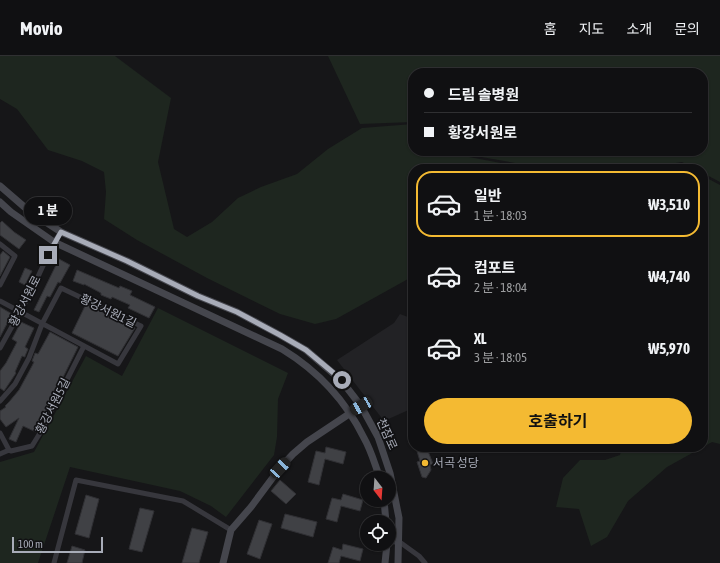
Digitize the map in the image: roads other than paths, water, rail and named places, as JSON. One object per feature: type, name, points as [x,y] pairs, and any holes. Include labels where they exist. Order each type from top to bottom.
[{"type":"street","name":"천잠로","points":[[0,186],[29,212],[61,232],[127,261],[198,296],[237,312],[306,350],[342,380],[361,406],[378,438],[390,473],[399,518],[398,563]]},
{"type":"street","name":"천잠로","points":[[0,202],[11,212],[54,242],[282,349],[300,360],[331,388],[349,412],[364,437],[377,471]]},
{"type":"street","name":"황강서원로","points":[[0,348],[54,242],[61,232]]},
{"type":"street","points":[[0,244],[15,256],[0,285]]},
{"type":"street","name":"황강서원1길","points":[[0,301],[20,311],[42,324],[118,364],[141,326],[61,288],[42,324]]},
{"type":"street","points":[[0,401],[15,384],[29,358],[42,324]]},
{"type":"street","name":"황강서원5길","points":[[0,454],[9,450],[32,446],[84,346]]},
{"type":"street","points":[[223,563],[231,530],[251,508],[280,468],[307,442],[349,412],[361,406]]},
{"type":"street","points":[[0,433],[9,450]]},
{"type":"street","points":[[54,563],[76,480],[183,501],[231,530]]},
{"type":"street","points":[[396,542],[399,542],[419,556],[425,563]]},
{"type":"street","points":[[386,563],[387,551]]},
{"type":"place","name":"서곡 성당","points":[[425,463]]}]
